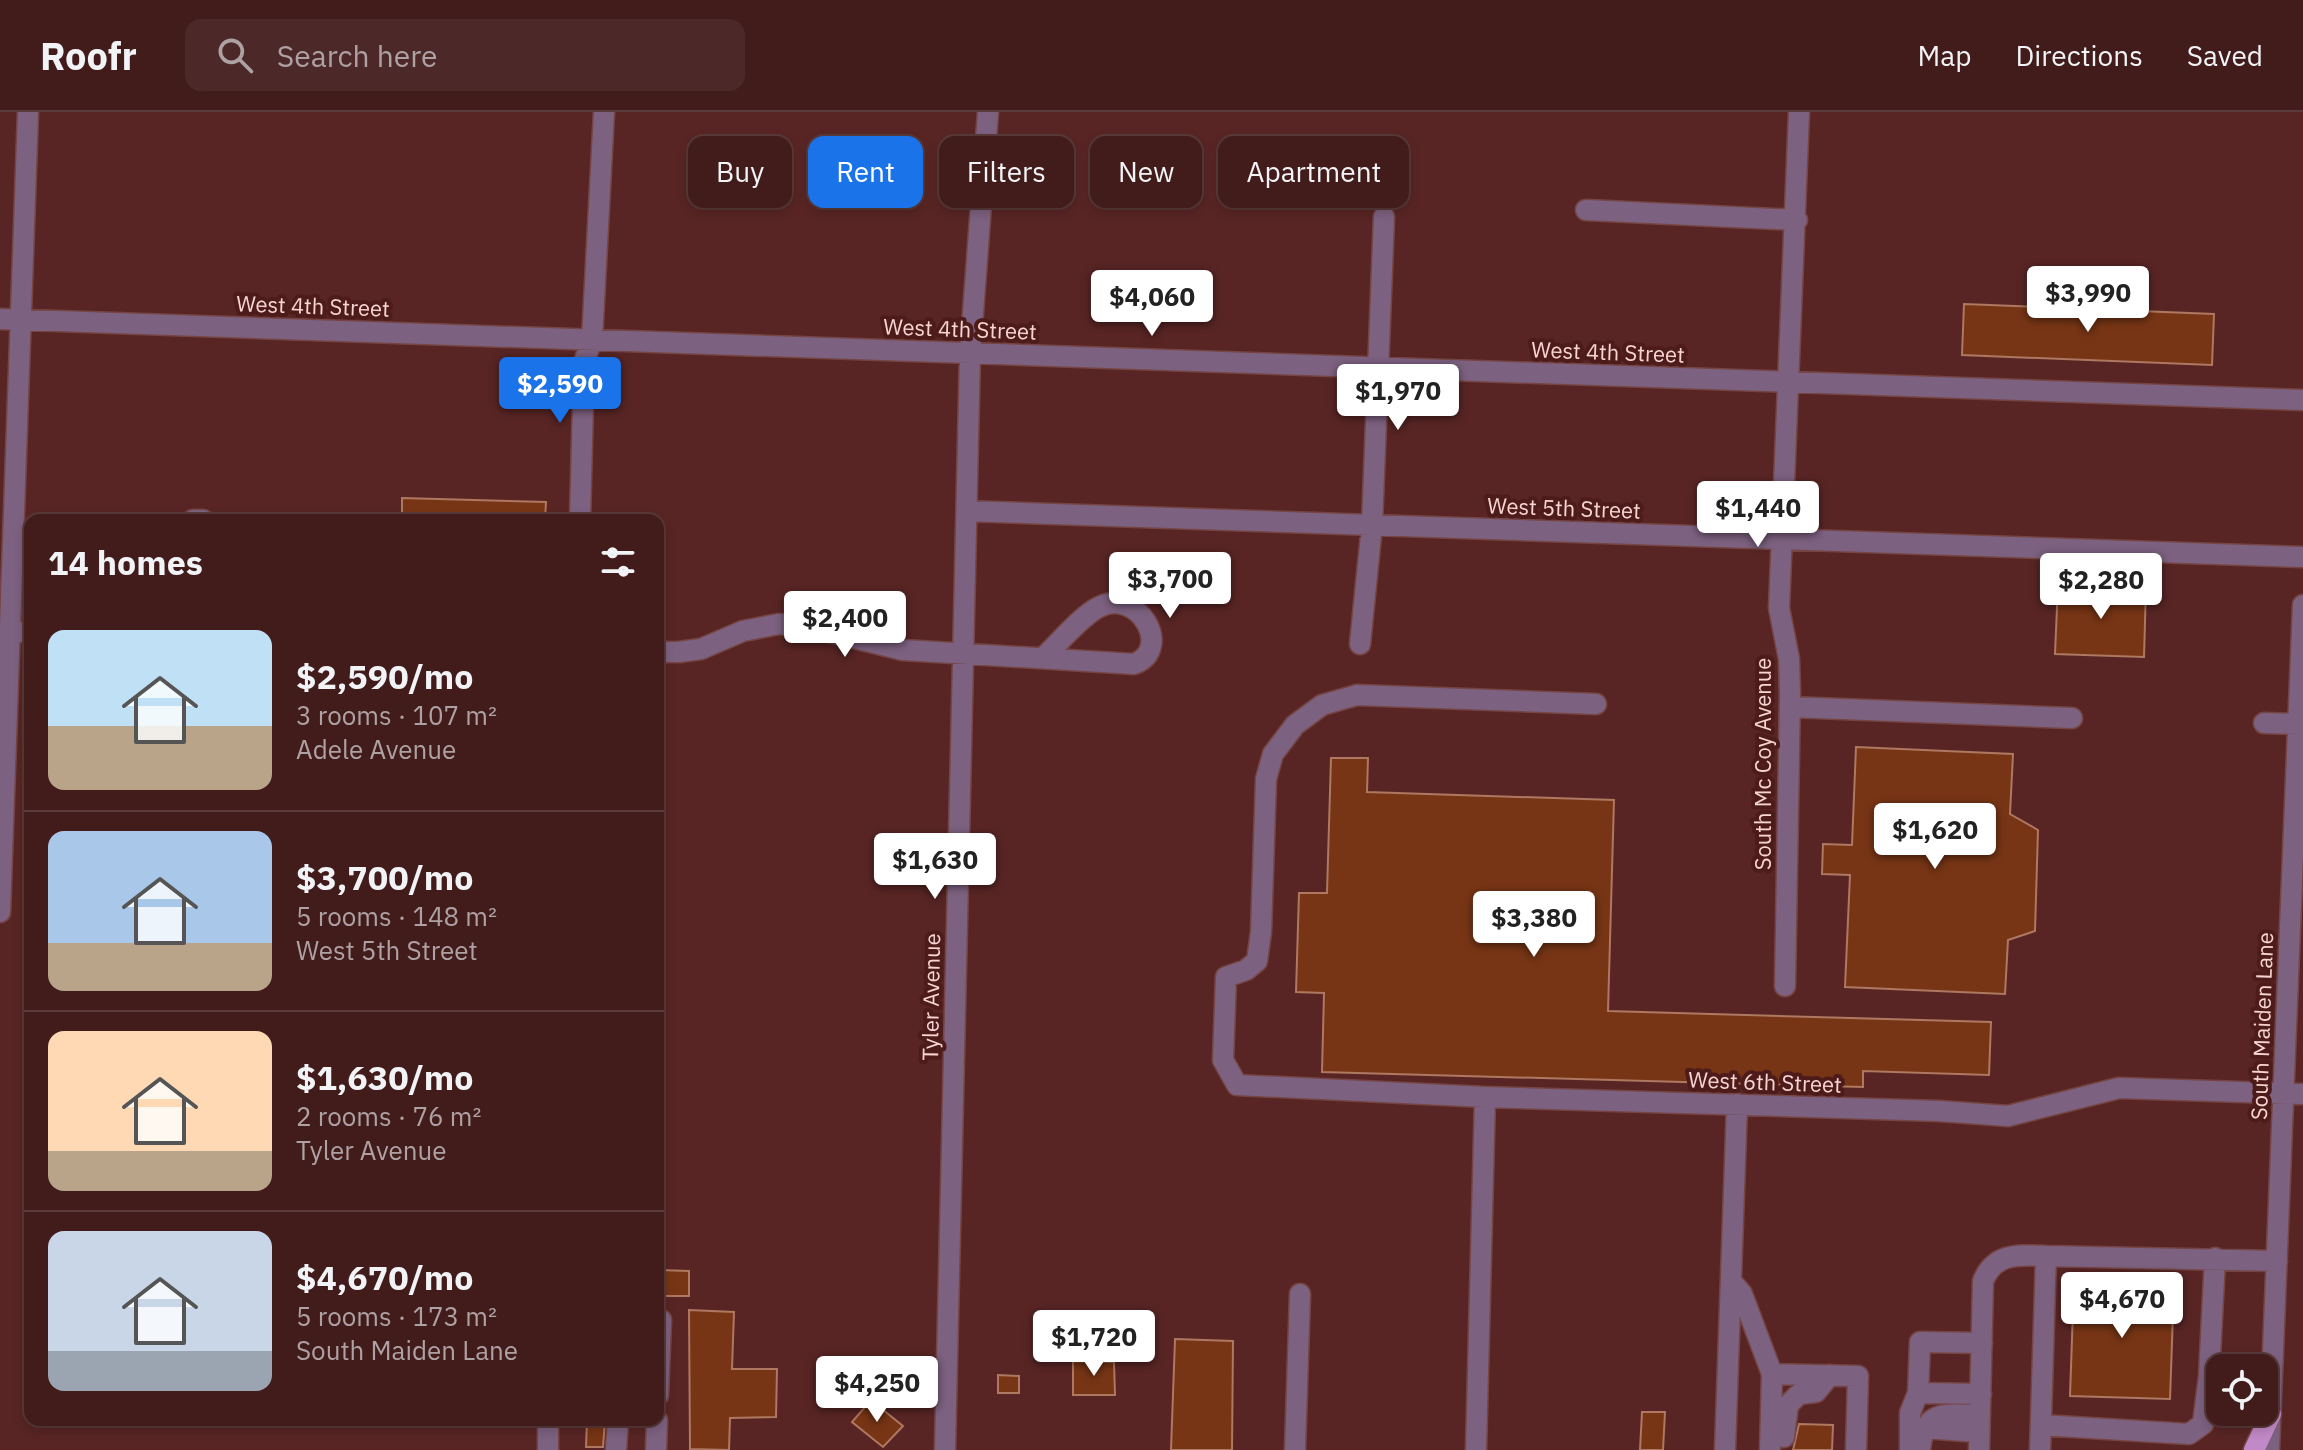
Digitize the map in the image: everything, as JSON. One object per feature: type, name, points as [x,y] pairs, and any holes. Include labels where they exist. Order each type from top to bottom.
[{"type":"main road","points":[[2254,1450],[2265,1426]]},
{"type":"street","points":[[0,912],[20,632],[21,319],[28,112]]},
{"type":"street","points":[[580,514],[584,362],[592,340],[604,112]]},
{"type":"street","name":"Tyler Avenue","points":[[945,1450],[970,353],[988,112]]},
{"type":"street","name":"South Mc Coy Avenue","points":[[1785,986],[1790,707],[1789,659],[1779,608],[1799,112]]},
{"type":"street","points":[[1586,210],[1797,220]]},
{"type":"street","points":[[1360,644],[1372,525],[1384,217]]},
{"type":"street","name":"West 4th Street","points":[[0,319],[2303,400]]},
{"type":"street","name":"West 5th Street","points":[[967,511],[2303,557]]},
{"type":"street","points":[[664,652],[701,649],[743,631],[779,624],[805,626],[903,650],[1134,664],[1144,660],[1148,654],[1151,640],[1148,624],[1130,606],[1113,603],[1099,607],[1044,657]]},
{"type":"street","name":"South Maiden Lane","points":[[2273,1354],[2277,1261],[2293,1094],[2303,605]]},
{"type":"street","name":"West 6th Street","points":[[1596,704],[1357,695],[1322,705],[1295,725],[1273,754],[1266,779],[1261,932],[1257,961],[1246,970],[1226,977],[1223,1060],[1237,1085],[2008,1116],[2119,1088],[2293,1094]]},
{"type":"street","points":[[1790,707],[2072,718]]},
{"type":"street","points":[[2264,723],[2299,724]]},
{"type":"street","points":[[1476,1450],[1485,1097]]},
{"type":"street","points":[[1725,1450],[1737,1104]]},
{"type":"street","points":[[2040,1450],[2046,1256]]},
{"type":"street","points":[[1920,1450],[1924,1428],[1979,1432],[1983,1281],[1994,1263],[2005,1257],[2277,1261]]},
{"type":"street","points":[[2041,1425],[2189,1434],[2203,1424],[2209,1376],[2215,1258]]},
{"type":"street","points":[[1731,1281],[1742,1294],[1772,1374],[1770,1450]]},
{"type":"street","points":[[1295,1450],[1300,1294]]},
{"type":"street","points":[[1910,1450],[1910,1413],[1918,1393],[1920,1342],[1982,1343]]},
{"type":"street","points":[[1772,1374],[1858,1376],[1856,1450]]},
{"type":"street","points":[[1783,1450],[1788,1405],[1799,1394],[1816,1392],[1830,1375]]},
{"type":"street","points":[[1918,1393],[1981,1394]]},
{"type":"street","points":[[548,1426],[548,1450]]},
{"type":"street","points":[[616,1450],[618,1426]]},
{"type":"street","points":[[656,1450],[657,1426]]},
{"type":"street","name":"South Maiden Lane","points":[[2269,1450],[2270,1426]]},
{"type":"building","points":[[1964,304],[2214,314],[2212,365],[1962,355]]},
{"type":"building","points":[[402,498],[546,502],[545,514],[402,514]]},
{"type":"building","points":[[2058,584],[2146,587],[2144,657],[2055,654]]},
{"type":"building","points":[[1856,747],[2013,754],[2010,814],[2038,830],[2035,931],[2008,940],[2005,994],[1845,987],[1850,875],[1822,874],[1823,844],[1852,845]]},
{"type":"building","points":[[1331,758],[1368,758],[1367,792],[1614,800],[1608,1011],[1991,1022],[1989,1075],[1863,1071],[1863,1087],[1322,1072],[1324,993],[1296,992],[1299,893],[1327,893]]},
{"type":"building","points":[[664,1270],[689,1271],[689,1296],[664,1296]]},
{"type":"building","points":[[2074,1281],[2174,1285],[2170,1399],[2070,1396]]},
{"type":"building","points":[[689,1310],[734,1312],[732,1369],[777,1369],[776,1417],[730,1418],[729,1450],[690,1449]]},
{"type":"building","points":[[1175,1339],[1233,1341],[1232,1450],[1171,1450]]},
{"type":"building","points":[[1073,1361],[1114,1362],[1115,1395],[1073,1395]]},
{"type":"building","points":[[998,1375],[1019,1376],[1019,1393],[998,1393]]},
{"type":"building","points":[[871,1400],[903,1426],[883,1447],[852,1422]]},
{"type":"building","points":[[1642,1412],[1665,1412],[1663,1450],[1640,1450]]},
{"type":"building","points":[[1799,1424],[1833,1425],[1832,1450],[1793,1450]]},
{"type":"building","points":[[587,1426],[605,1426],[603,1447],[586,1447]]}]
